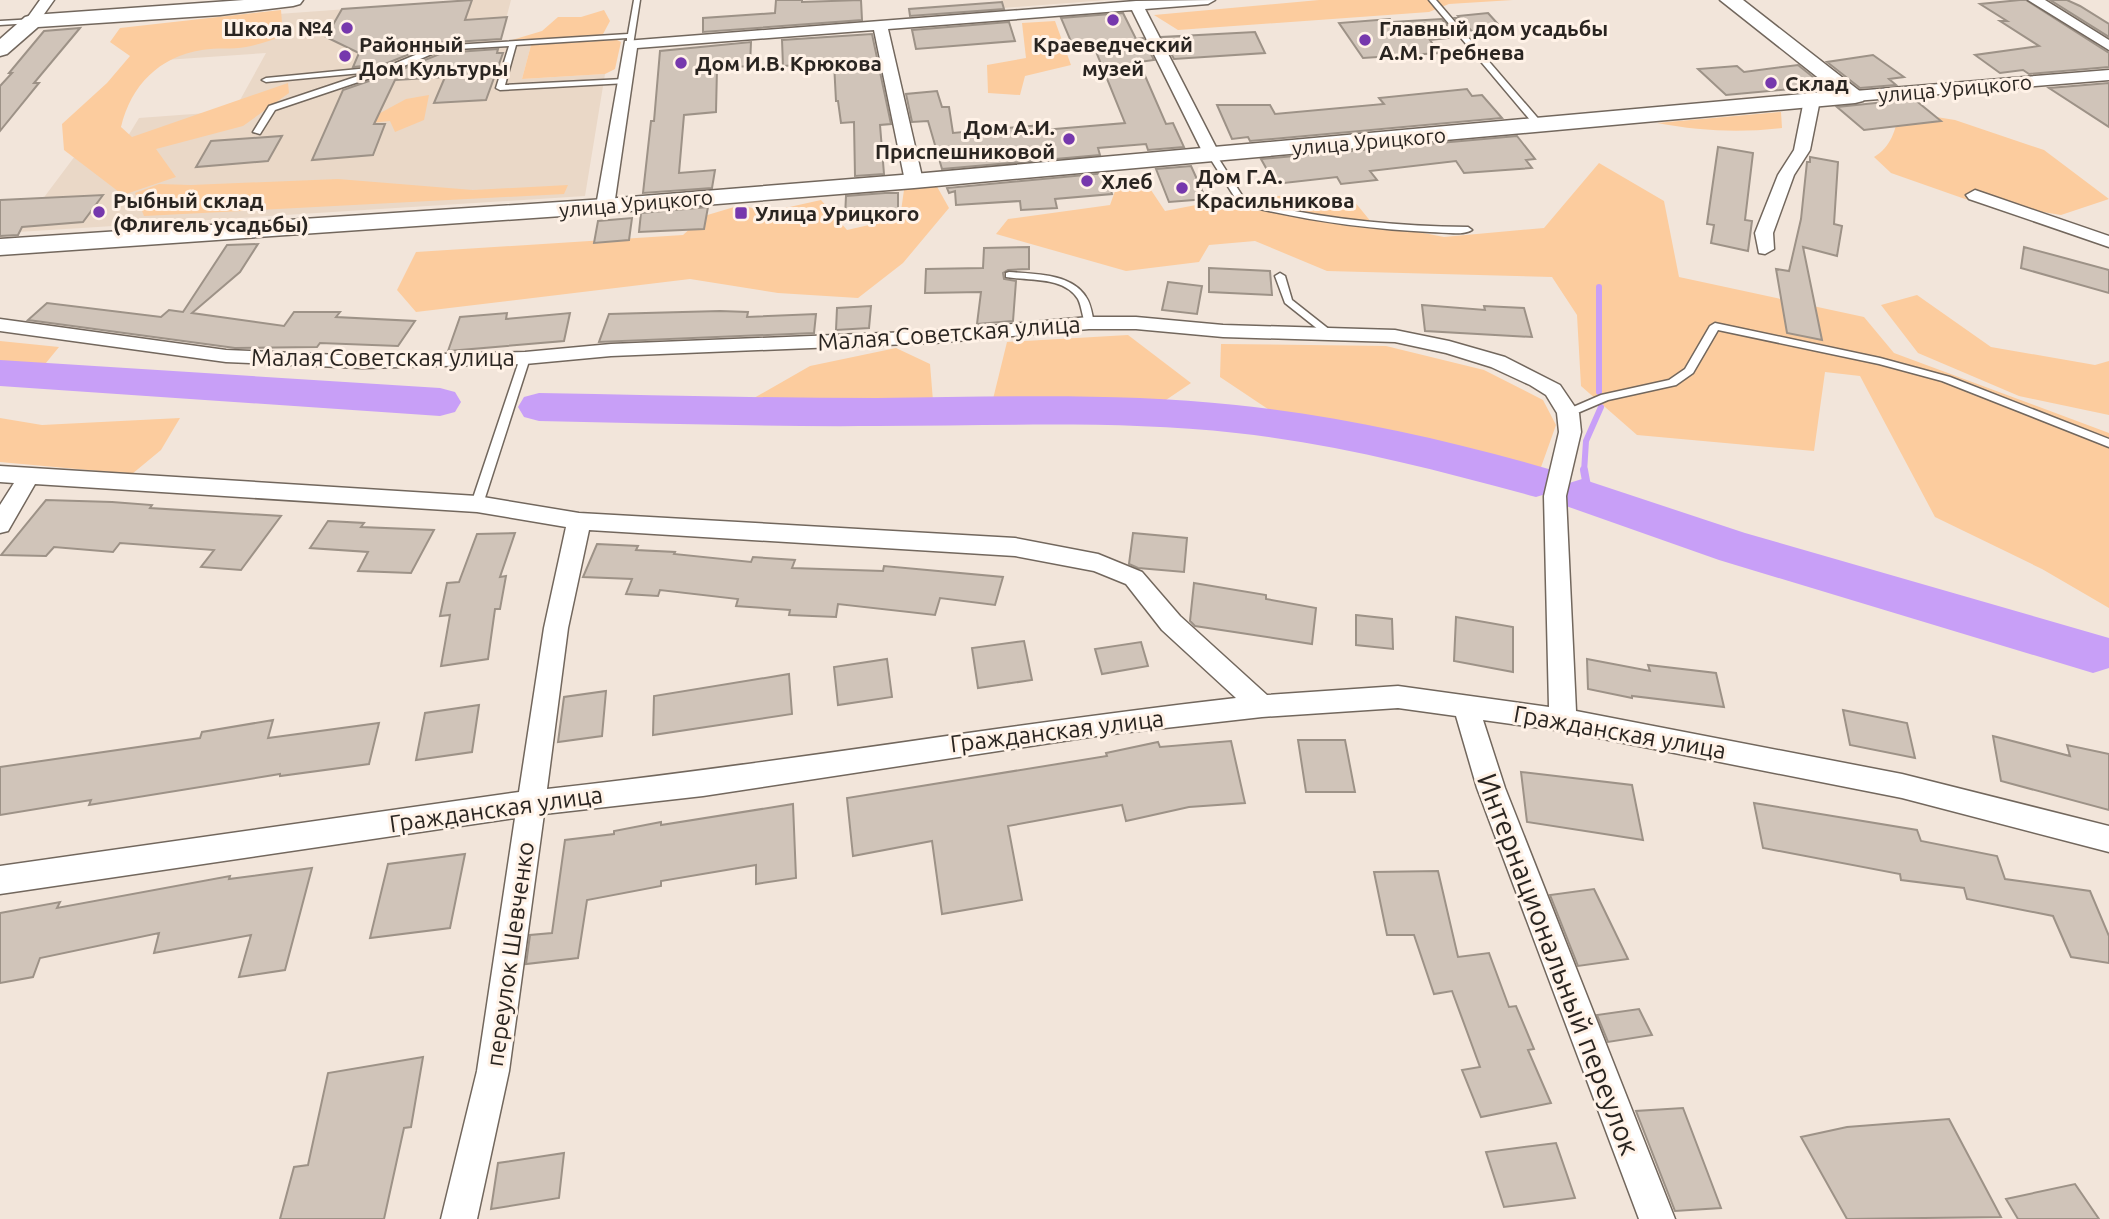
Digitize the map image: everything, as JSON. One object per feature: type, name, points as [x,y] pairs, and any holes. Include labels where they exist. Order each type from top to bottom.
[{"type":"main road","points":[[0,50],[32,21],[220,9],[293,0]]},
{"type":"main road","points":[[1730,0],[1855,96]]},
{"type":"main road","name":"улица Урицкого","points":[[0,247],[605,206],[914,181],[1855,96]]},
{"type":"street","points":[[32,21],[47,0]]},
{"type":"street","points":[[605,206],[630,40],[1208,0]]},
{"type":"street","points":[[2035,0],[2109,46]]},
{"type":"street","points":[[1136,5],[1212,155]]},
{"type":"street","points":[[880,23],[914,181]]},
{"type":"street","name":"улица Урицкого","points":[[1855,96],[2109,75]]},
{"type":"street","points":[[1765,249],[1764,233],[1786,176],[1802,150],[1812,100]]},
{"type":"street","points":[[1975,195],[2109,242]]},
{"type":"street","name":"Малая Советская улица","points":[[0,325],[226,356],[362,362],[525,358],[611,350],[934,337],[1089,323],[1136,323],[1223,331],[1327,332],[1395,336],[1449,347],[1498,362],[1553,390],[1568,413]]},
{"type":"street","points":[[1563,720],[1555,496],[1570,432],[1568,413]]},
{"type":"street","points":[[0,474],[477,504],[579,522],[1015,547],[1098,563],[1134,578],[1171,623],[1262,706]]},
{"type":"street","points":[[0,524],[27,477]]},
{"type":"street","name":"переулок Шевченко","points":[[459,1219],[493,1071],[556,628],[579,522]]},
{"type":"street","name":"Гражданская улица","points":[[0,880],[531,803],[703,784],[1022,735],[1262,706],[1398,697],[1563,720],[1902,786],[2109,839]]},
{"type":"street","name":"Интернациональный переулок","points":[[1466,706],[1491,789],[1657,1219]]},
{"type":"lane","points":[[257,132],[271,108],[394,67],[440,48],[630,40],[637,0]]},
{"type":"lane","points":[[1432,0],[1539,125]]},
{"type":"lane","points":[[0,23],[32,21]]},
{"type":"lane","points":[[513,44],[500,88],[624,81]]},
{"type":"lane","points":[[266,80],[394,67]]},
{"type":"lane","points":[[1212,155],[1242,202],[1297,217],[1356,226],[1468,230]]},
{"type":"lane","points":[[1009,275],[1043,278],[1065,285],[1082,296],[1089,323]]},
{"type":"lane","points":[[1280,276],[1288,301],[1327,332]]},
{"type":"lane","points":[[1568,413],[1605,397],[1672,383],[1689,370],[1715,326],[1880,361],[1946,379],[2109,443]]},
{"type":"lane","points":[[477,504],[525,358]]},
{"type":"shaded area","points":[[472,0],[511,0],[499,46],[531,45],[522,79],[605,74],[585,196],[18,232],[87,140],[128,136],[139,118],[234,111],[266,53],[165,60],[195,20]]},
{"type":"shaded area","points":[[1001,0],[1108,0],[1003,8]]},
{"type":"shaded area","points":[[1319,0],[1513,0],[1449,4],[1429,12],[1178,30],[1154,15]]},
{"type":"shaded area","points":[[281,10],[283,36],[251,46],[202,50],[173,59],[149,75],[132,98],[121,127],[132,137],[288,83],[289,93],[243,126],[156,149],[176,177],[123,195],[64,150],[62,124],[107,83],[130,56],[110,42],[120,28]]},
{"type":"shaded area","points":[[604,10],[610,21],[602,36],[512,40],[542,31],[558,17],[581,17]]},
{"type":"shaded area","points":[[1055,21],[1071,65],[1025,76],[1020,95],[988,93],[987,65],[1026,58],[1022,23]]},
{"type":"shaded area","points":[[617,40],[621,42],[615,69],[605,74],[522,79],[531,45]]},
{"type":"shaded area","points":[[429,95],[424,120],[395,132],[390,121],[360,124],[406,99]]},
{"type":"shaded area","points":[[1899,111],[1955,120],[2044,150],[2109,199],[2061,215],[1965,199],[1891,173],[1874,157],[1885,148],[1892,137]]},
{"type":"shaded area","points":[[1781,112],[1782,128],[1766,130],[1720,130],[1657,123]]},
{"type":"shaded area","points":[[1599,163],[1664,201],[1679,277],[1864,317],[1894,353],[2109,433],[2109,608],[2042,569],[1935,517],[1860,376],[1825,372],[1814,451],[1637,435],[1581,386],[1577,315],[1552,277],[1327,271],[1255,241],[1209,245],[1199,262],[1126,271],[996,234],[1008,219],[1110,205],[1118,183],[1145,181],[1165,211],[1222,200],[1293,195],[1354,201],[1372,223],[1444,237],[1544,228]]},
{"type":"shaded area","points":[[930,174],[949,208],[903,263],[858,298],[778,293],[690,279],[416,312],[397,290],[416,252],[683,235],[704,216],[741,205],[767,212],[821,200],[847,230],[900,218],[904,190],[834,194]]},
{"type":"shaded area","points":[[338,179],[473,190],[568,185],[564,194],[144,216],[135,193],[159,184]]},
{"type":"shaded area","points":[[1917,295],[1991,347],[2095,365],[2109,361],[2109,415],[2019,396],[1918,353],[1881,305]]},
{"type":"shaded area","points":[[1128,335],[1191,383],[1163,402],[993,399],[1007,342]]},
{"type":"shaded area","points":[[0,341],[59,347],[41,369],[0,367]]},
{"type":"shaded area","points":[[1221,344],[1386,346],[1484,370],[1543,400],[1556,425],[1540,470],[1385,433],[1274,413],[1220,377]]},
{"type":"shaded area","points":[[896,348],[930,364],[933,401],[754,398],[810,366]]},
{"type":"shaded area","points":[[0,418],[42,425],[180,418],[161,450],[132,474],[0,462]]},
{"type":"building","points":[[472,0],[465,20],[507,17],[501,39],[437,43],[375,68],[372,65],[353,67],[359,53],[326,37],[342,9]]},
{"type":"building","points":[[776,0],[861,0],[862,20],[703,32],[703,18],[775,13]]},
{"type":"building","points":[[2026,0],[2109,53],[2109,67],[2029,74],[2023,70],[2000,73],[1975,55],[2039,46],[2000,21],[2007,21],[1980,4]]},
{"type":"building","points":[[2050,0],[2067,0],[2109,24],[2109,37]]},
{"type":"building","points":[[1002,2],[1004,9],[910,16],[909,9]]},
{"type":"building","points":[[1123,13],[1136,39],[1143,38],[1154,60],[1139,62],[1166,124],[1173,123],[1184,147],[1148,150],[1146,144],[1098,148],[1100,155],[942,169],[928,121],[912,122],[906,94],[937,91],[942,107],[949,107],[953,133],[1041,125],[1043,130],[1125,123],[1095,49],[1075,51],[1061,18]]},
{"type":"building","points":[[1488,13],[1506,33],[1476,36],[1468,27],[1469,34],[1455,18],[1460,18],[1458,16]]},
{"type":"building","points":[[1390,19],[1392,22],[1442,19],[1457,37],[1430,40],[1439,53],[1363,58],[1339,23]]},
{"type":"building","points":[[1009,22],[1015,41],[916,49],[912,30]]},
{"type":"building","points":[[80,28],[34,83],[39,83],[0,131],[0,86],[12,73],[9,73],[44,31]]},
{"type":"building","points":[[1255,32],[1265,53],[1174,59],[1162,37]]},
{"type":"building","points":[[872,34],[891,124],[880,125],[884,174],[855,176],[854,122],[841,123],[836,101],[834,63],[783,66],[782,40]]},
{"type":"building","points":[[751,42],[750,66],[717,68],[716,112],[684,115],[679,173],[715,170],[712,188],[643,193],[651,121],[654,121],[660,51]]},
{"type":"building","points":[[498,49],[497,53],[503,53],[486,100],[434,103],[445,77],[395,80],[374,124],[385,124],[373,155],[312,160],[343,90],[442,53]]},
{"type":"building","points":[[1873,55],[1904,77],[1889,79],[1896,85],[1860,88],[1827,62]]},
{"type":"building","points":[[1798,65],[1828,89],[1817,90],[1813,87],[1726,95],[1698,69],[1737,66],[1744,72]]},
{"type":"building","points":[[2109,83],[2109,127],[2049,88]]},
{"type":"building","points":[[1467,89],[1472,96],[1482,95],[1502,118],[1250,141],[1248,137],[1232,139],[1217,105],[1270,105],[1275,114],[1384,104],[1379,98]]},
{"type":"building","points":[[1914,99],[1941,121],[1864,130],[1837,107]]},
{"type":"building","points":[[282,136],[268,161],[196,167],[211,141]]},
{"type":"building","points":[[1517,136],[1535,159],[1526,160],[1532,168],[1464,173],[1456,161],[1370,171],[1377,180],[1341,184],[1337,177],[1275,184],[1261,159]]},
{"type":"building","points":[[1718,147],[1753,153],[1745,220],[1752,221],[1748,251],[1711,243],[1714,225],[1707,224]]},
{"type":"building","points":[[1810,157],[1838,162],[1834,224],[1842,226],[1837,256],[1803,247],[1822,340],[1787,333],[1776,269],[1789,271],[1801,219],[1807,162],[1810,162]]},
{"type":"building","name":"Дом Г.А. Красильникова","points":[[1191,166],[1206,199],[1169,202],[1156,169]]},
{"type":"building","points":[[1106,173],[1112,194],[1055,199],[1057,208],[1021,210],[1020,201],[956,205],[955,191],[949,193],[947,188]]},
{"type":"building","points":[[898,193],[898,214],[845,217],[846,196]]},
{"type":"building","points":[[103,195],[83,222],[22,227],[18,235],[0,236],[0,200]]},
{"type":"building","points":[[708,207],[704,229],[639,232],[641,213]]},
{"type":"building","points":[[632,218],[629,240],[594,243],[598,221]]},
{"type":"building","points":[[258,244],[240,272],[192,313],[284,326],[294,312],[340,312],[336,317],[415,321],[398,346],[320,343],[317,347],[235,348],[28,320],[47,303],[161,317],[169,310],[183,312],[227,245]]},
{"type":"building","points":[[1029,247],[1029,269],[1008,270],[1003,273],[1004,279],[1016,281],[1013,321],[977,324],[981,292],[925,293],[926,269],[983,268],[984,248]]},
{"type":"building","points":[[2024,247],[2109,270],[2109,293],[2021,268]]},
{"type":"building","points":[[1209,268],[1270,271],[1272,295],[1209,292]]},
{"type":"building","points":[[1168,282],[1202,286],[1197,314],[1162,310]]},
{"type":"building","points":[[1422,305],[1485,310],[1484,306],[1524,308],[1532,337],[1425,331]]},
{"type":"building","points":[[871,306],[869,328],[836,330],[837,308]]},
{"type":"building","points":[[748,312],[747,317],[816,314],[814,333],[599,342],[609,314]]},
{"type":"building","points":[[507,313],[506,319],[570,313],[564,341],[448,351],[460,317]]},
{"type":"building","points":[[46,500],[112,502],[152,505],[150,508],[281,516],[241,570],[201,567],[214,550],[120,543],[113,552],[54,547],[46,556],[1,555]]},
{"type":"building","points":[[328,521],[364,523],[361,527],[434,530],[411,573],[358,571],[368,552],[310,548]]},
{"type":"building","points":[[515,533],[500,577],[506,576],[500,609],[495,609],[488,659],[441,666],[450,615],[440,616],[447,583],[459,582],[477,534]]},
{"type":"building","points":[[1133,533],[1187,538],[1184,572],[1138,568],[1129,564]]},
{"type":"building","points":[[597,544],[638,546],[636,550],[751,562],[753,557],[795,560],[792,568],[883,571],[884,566],[1003,577],[995,605],[940,598],[935,615],[838,604],[836,617],[789,615],[790,610],[736,606],[738,599],[660,590],[658,596],[626,594],[632,579],[583,577]]},
{"type":"building","points":[[1194,583],[1266,595],[1266,599],[1316,608],[1312,644],[1195,626],[1190,621]]},
{"type":"building","points":[[1356,615],[1392,619],[1393,649],[1356,645]]},
{"type":"building","points":[[1456,617],[1513,627],[1513,672],[1454,661]]},
{"type":"building","points":[[1024,641],[1032,680],[978,688],[972,648]]},
{"type":"building","points":[[1141,642],[1148,666],[1102,674],[1095,649]]},
{"type":"building","points":[[887,659],[892,697],[838,705],[834,667]]},
{"type":"building","points":[[1587,659],[1650,671],[1648,665],[1716,673],[1724,707],[1632,698],[1588,689]]},
{"type":"building","points":[[789,674],[792,714],[653,735],[654,696]]},
{"type":"building","points":[[606,691],[602,736],[558,742],[564,697]]},
{"type":"building","points":[[479,705],[472,752],[416,760],[425,713]]},
{"type":"building","points":[[1843,710],[1907,723],[1915,758],[1850,745]]},
{"type":"building","points":[[273,720],[268,738],[379,723],[369,764],[280,774],[89,805],[91,800],[0,815],[0,767],[200,738],[202,732]]},
{"type":"building","points":[[1993,736],[2070,756],[2067,745],[2109,754],[2109,810],[2001,781]]},
{"type":"building","points":[[1298,740],[1345,740],[1355,792],[1306,792]]},
{"type":"building","points":[[1231,741],[1245,803],[1189,807],[1126,821],[1122,805],[1008,826],[1022,900],[942,914],[932,841],[853,856],[847,798],[1107,756],[1106,753],[1158,742],[1160,747]]},
{"type":"building","points":[[1521,772],[1632,785],[1643,840],[1527,822]]},
{"type":"building","points":[[1754,803],[1917,830],[1921,841],[1997,856],[2005,879],[2090,891],[2109,936],[2109,963],[2071,957],[2053,916],[1967,899],[1964,888],[1901,880],[1900,874],[1763,848]]},
{"type":"building","points":[[793,804],[796,878],[756,884],[756,865],[661,881],[661,886],[587,900],[578,958],[526,964],[530,935],[552,933],[565,840],[614,834],[614,831],[661,822],[661,825]]},
{"type":"building","points":[[465,854],[450,928],[370,938],[388,864]]},
{"type":"building","points":[[312,868],[285,970],[239,977],[251,935],[154,953],[159,933],[40,958],[33,977],[0,983],[0,913],[60,902],[57,908],[230,876],[229,879]]},
{"type":"building","points":[[1438,871],[1458,957],[1489,953],[1509,1007],[1516,1006],[1534,1049],[1528,1050],[1551,1103],[1481,1117],[1462,1070],[1480,1067],[1452,991],[1434,994],[1414,935],[1387,935],[1374,872]]},
{"type":"building","points":[[1594,889],[1628,959],[1578,966],[1550,895]]},
{"type":"building","points":[[1639,1009],[1652,1035],[1608,1042],[1597,1015]]},
{"type":"building","points":[[423,1057],[411,1127],[404,1128],[384,1219],[280,1219],[294,1167],[308,1165],[328,1073]]},
{"type":"building","points":[[1683,1108],[1721,1208],[1675,1211],[1636,1111]]},
{"type":"building","points":[[1949,1119],[2001,1217],[1847,1219],[1801,1137],[1847,1127]]},
{"type":"building","points":[[1556,1143],[1575,1198],[1504,1207],[1486,1152]]},
{"type":"building","points":[[564,1153],[559,1198],[491,1209],[498,1163]]},
{"type":"building","points":[[2075,1184],[2099,1219],[2018,1219],[2006,1199]]},
{"type":"waterway","points":[[1599,287],[1599,392]]},
{"type":"waterway","points":[[0,373],[440,402]]},
{"type":"waterway","points":[[539,407],[835,412],[1057,411],[1191,415],[1274,424],[1350,437],[1536,481]]},
{"type":"waterway","points":[[1584,471],[1586,441],[1601,407]]},
{"type":"waterway","points":[[1584,471],[1589,497]]},
{"type":"waterway","points":[[1582,495],[1736,548],[2093,653]]},
{"type":"place","name":"Краеведческий музей","points":[[1113,20]]},
{"type":"place","name":"Школа №4","points":[[347,28]]},
{"type":"place","name":"Главный дом усадьбы А.М. Гребнева","points":[[1365,40]]},
{"type":"place","name":"Районный Дом Культуры","points":[[345,56]]},
{"type":"place","name":"Дом И.В. Крюкова","points":[[681,63]]},
{"type":"place","name":"Склад","points":[[1771,83]]},
{"type":"place","name":"Дом А.И. Приспешниковой","points":[[1069,139]]},
{"type":"place","name":"Хлеб","points":[[1087,181]]},
{"type":"place","name":"Дом Г.А. Красильникова","points":[[1182,188]]},
{"type":"place","name":"Рыбный склад (Флигель усадьбы)","points":[[99,212]]},
{"type":"place","name":"Улица Урицкого","points":[[741,213]]}]
